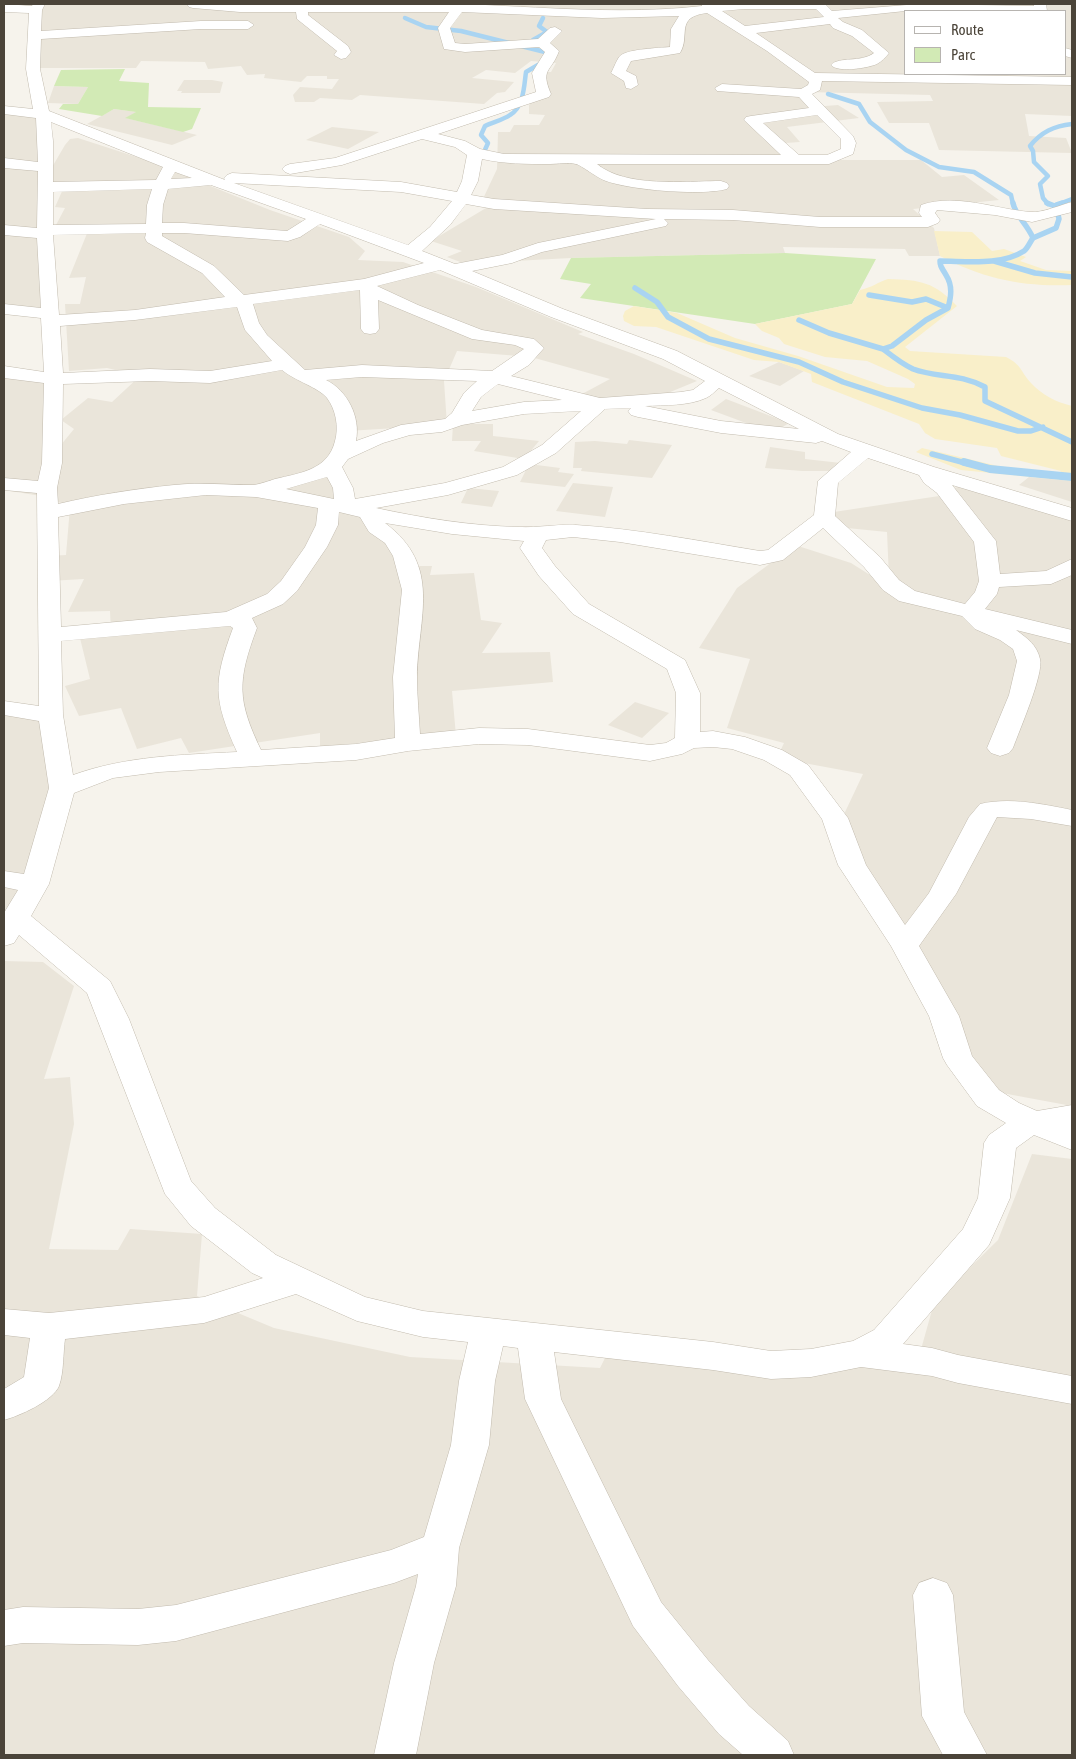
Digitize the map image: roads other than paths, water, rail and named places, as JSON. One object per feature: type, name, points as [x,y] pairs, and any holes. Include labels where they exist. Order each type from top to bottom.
[{"type":"street","points":[[197,25],[200,4],[240,8],[390,5],[458,8],[493,6],[572,13],[658,13],[692,11],[709,6],[744,5],[825,11],[924,7],[1042,8]]},
{"type":"street","points":[[709,6],[799,67],[816,82],[815,87],[803,93],[722,88]]},
{"type":"street","points":[[4,8],[37,7],[33,69],[39,105],[43,114],[46,141],[45,232],[54,379],[53,456],[47,488],[51,715],[62,788],[35,884],[10,927],[100,988],[114,1019],[177,1186],[203,1217],[264,1264],[357,1308],[423,1324],[713,1356],[771,1365],[811,1363],[861,1353],[886,1340],[977,1236],[994,1198],[1000,1143],[1016,1129],[1033,1123],[1072,1116]]},
{"type":"street","points":[[302,8],[302,16],[342,49],[344,52],[341,54]]},
{"type":"street","points":[[458,8],[444,28],[449,46],[465,48],[542,43],[572,13]]},
{"type":"street","points":[[630,85],[631,79],[618,72],[626,58],[675,50],[677,46],[675,36],[677,26],[692,11]]},
{"type":"street","points":[[744,30],[825,11]]},
{"type":"street","points":[[799,67],[861,64],[880,57],[882,53],[857,33],[838,25],[825,11]]},
{"type":"street","points":[[295,25],[312,24]]},
{"type":"street","points":[[36,34],[197,25],[258,25]]},
{"type":"street","points":[[4,163],[45,177],[160,185],[223,179],[324,165],[544,94],[538,79],[540,68],[552,55],[552,51],[542,43]]},
{"type":"street","points":[[812,77],[1072,81]]},
{"type":"street","points":[[421,134],[460,144],[475,153],[504,158],[795,160],[829,159],[848,151],[848,140],[844,134],[818,111],[803,93]]},
{"type":"street","points":[[4,110],[43,114],[172,164],[223,179],[318,218],[448,266],[557,313],[670,355],[831,438],[927,471],[1072,515]]},
{"type":"street","points":[[795,160],[751,120],[818,111]]},
{"type":"street","points":[[410,252],[422,244],[460,199],[469,182],[475,153]]},
{"type":"street","points":[[583,160],[589,166],[619,181],[720,186]]},
{"type":"street","points":[[717,160],[720,186],[733,216]]},
{"type":"street","points":[[50,635],[230,619],[275,599],[289,586],[320,540],[337,506],[343,488],[337,461],[348,428],[343,412],[332,393],[320,384],[302,376],[286,364],[258,335],[252,326],[247,308],[242,302],[236,300],[204,266],[163,246],[153,238],[155,229],[154,217],[160,185],[172,164]]},
{"type":"street","points":[[223,179],[391,186],[494,204],[820,222],[919,222],[932,220],[927,213],[927,208],[936,205],[995,210],[1032,217],[1072,207]]},
{"type":"street","points":[[4,309],[50,318],[135,315],[236,300],[366,286],[448,266],[506,259],[538,248],[699,216]]},
{"type":"street","points":[[4,230],[45,232],[184,228],[288,236],[318,218]]},
{"type":"street","points":[[366,286],[370,329]]},
{"type":"street","points":[[366,286],[412,309],[478,335],[528,343],[534,348],[531,353],[508,370],[493,377],[474,393],[466,403],[458,420]]},
{"type":"street","points":[[4,372],[54,379],[220,376],[286,364]]},
{"type":"street","points":[[302,376],[362,371],[493,377],[600,404],[721,427],[831,438]]},
{"type":"street","points":[[256,491],[310,477],[370,441],[410,429],[442,427],[458,420],[524,408],[681,398],[699,394],[718,380]]},
{"type":"street","points":[[337,506],[448,489],[510,471],[549,449],[600,404]]},
{"type":"street","points":[[47,513],[81,504],[153,494],[221,488],[256,491],[369,514],[455,528],[538,534],[571,531],[652,541],[760,558],[775,554],[824,517],[828,481],[866,449]]},
{"type":"street","points":[[927,471],[931,479],[944,490],[985,541],[990,581],[986,594],[970,612]]},
{"type":"street","points":[[4,484],[47,488]]},
{"type":"street","points":[[369,514],[377,527],[393,539],[404,556],[413,590],[405,677],[408,743]]},
{"type":"street","points":[[824,517],[872,562],[891,585],[907,596],[1072,637]]},
{"type":"street","points":[[538,534],[530,548],[547,571],[582,609],[676,666],[688,693],[688,741]]},
{"type":"street","points":[[990,581],[1051,577],[1072,566]]},
{"type":"street","points":[[970,612],[983,624],[1008,635],[1022,646],[1029,662],[1021,694],[1000,748]]},
{"type":"street","points":[[230,619],[242,622],[245,628],[234,661],[230,696],[233,712],[252,758]]},
{"type":"street","points":[[4,708],[51,715]]},
{"type":"street","points":[[62,788],[108,771],[159,764],[356,752],[408,743],[479,736],[528,738],[650,753],[673,749],[688,741],[713,739],[736,742],[773,755],[799,770],[835,818],[852,865],[905,946],[944,1016],[958,1058],[988,1098],[1008,1111],[1072,1139]]},
{"type":"street","points":[[905,946],[942,894],[982,817],[989,810],[1016,808],[1038,810],[1072,818]]},
{"type":"street","points":[[4,879],[35,884]]},
{"type":"street","points":[[4,1322],[49,1327],[204,1310],[298,1280]]},
{"type":"street","points":[[4,1406],[41,1385],[49,1327]]},
{"type":"street","points":[[395,1755],[414,1663],[436,1586],[440,1548],[470,1445],[478,1382],[488,1332]]},
{"type":"street","points":[[534,1337],[543,1399],[647,1614],[693,1673],[734,1720],[774,1755]]},
{"type":"street","points":[[861,1353],[932,1362],[958,1369],[1072,1390]]},
{"type":"street","points":[[4,1628],[23,1625],[138,1627],[176,1623],[394,1566],[440,1548]]},
{"type":"street","points":[[933,1595],[944,1716],[966,1755]]},
{"type":"waterway","points":[[405,18],[426,27],[461,31],[545,52]]},
{"type":"waterway","points":[[541,44],[533,40],[547,32],[539,26],[543,18]]},
{"type":"waterway","points":[[484,152],[488,143],[481,135],[485,126],[515,111],[521,102],[526,72],[543,62]]},
{"type":"waterway","points":[[828,94],[859,104],[870,122],[906,150],[939,167],[974,172],[1011,195],[1013,204]]},
{"type":"waterway","points":[[1047,203],[1043,198],[1040,184],[1048,176],[1034,162],[1033,151],[1030,146],[1048,130],[1072,124]]},
{"type":"waterway","points":[[1059,204],[1072,199]]},
{"type":"waterway","points":[[1013,203],[1016,212],[1033,238]]},
{"type":"waterway","points":[[1047,203],[1056,207]]},
{"type":"waterway","points":[[1056,207],[1059,204]]},
{"type":"waterway","points":[[1033,238],[1056,228],[1059,219],[1056,207]]},
{"type":"waterway","points":[[994,261],[1015,256],[1024,251],[1033,238]]},
{"type":"waterway","points":[[948,308],[951,296],[950,287],[940,261],[994,261]]},
{"type":"waterway","points":[[994,261],[1035,273],[1072,277]]},
{"type":"waterway","points":[[635,288],[657,302],[668,317],[709,339],[799,362],[843,382],[922,408],[960,415],[1018,431],[1031,431],[1041,428]]},
{"type":"waterway","points":[[869,295],[912,302],[926,299],[948,308]]},
{"type":"waterway","points":[[883,349],[892,346],[926,320],[948,308]]},
{"type":"waterway","points":[[799,320],[829,333],[883,349]]},
{"type":"waterway","points":[[883,349],[913,369],[966,380],[985,387],[985,401],[1041,428]]},
{"type":"waterway","points":[[1041,428],[1072,442]]},
{"type":"waterway","points":[[932,454],[969,464]]},
{"type":"waterway","points":[[964,462],[990,469],[1072,477]]}]
